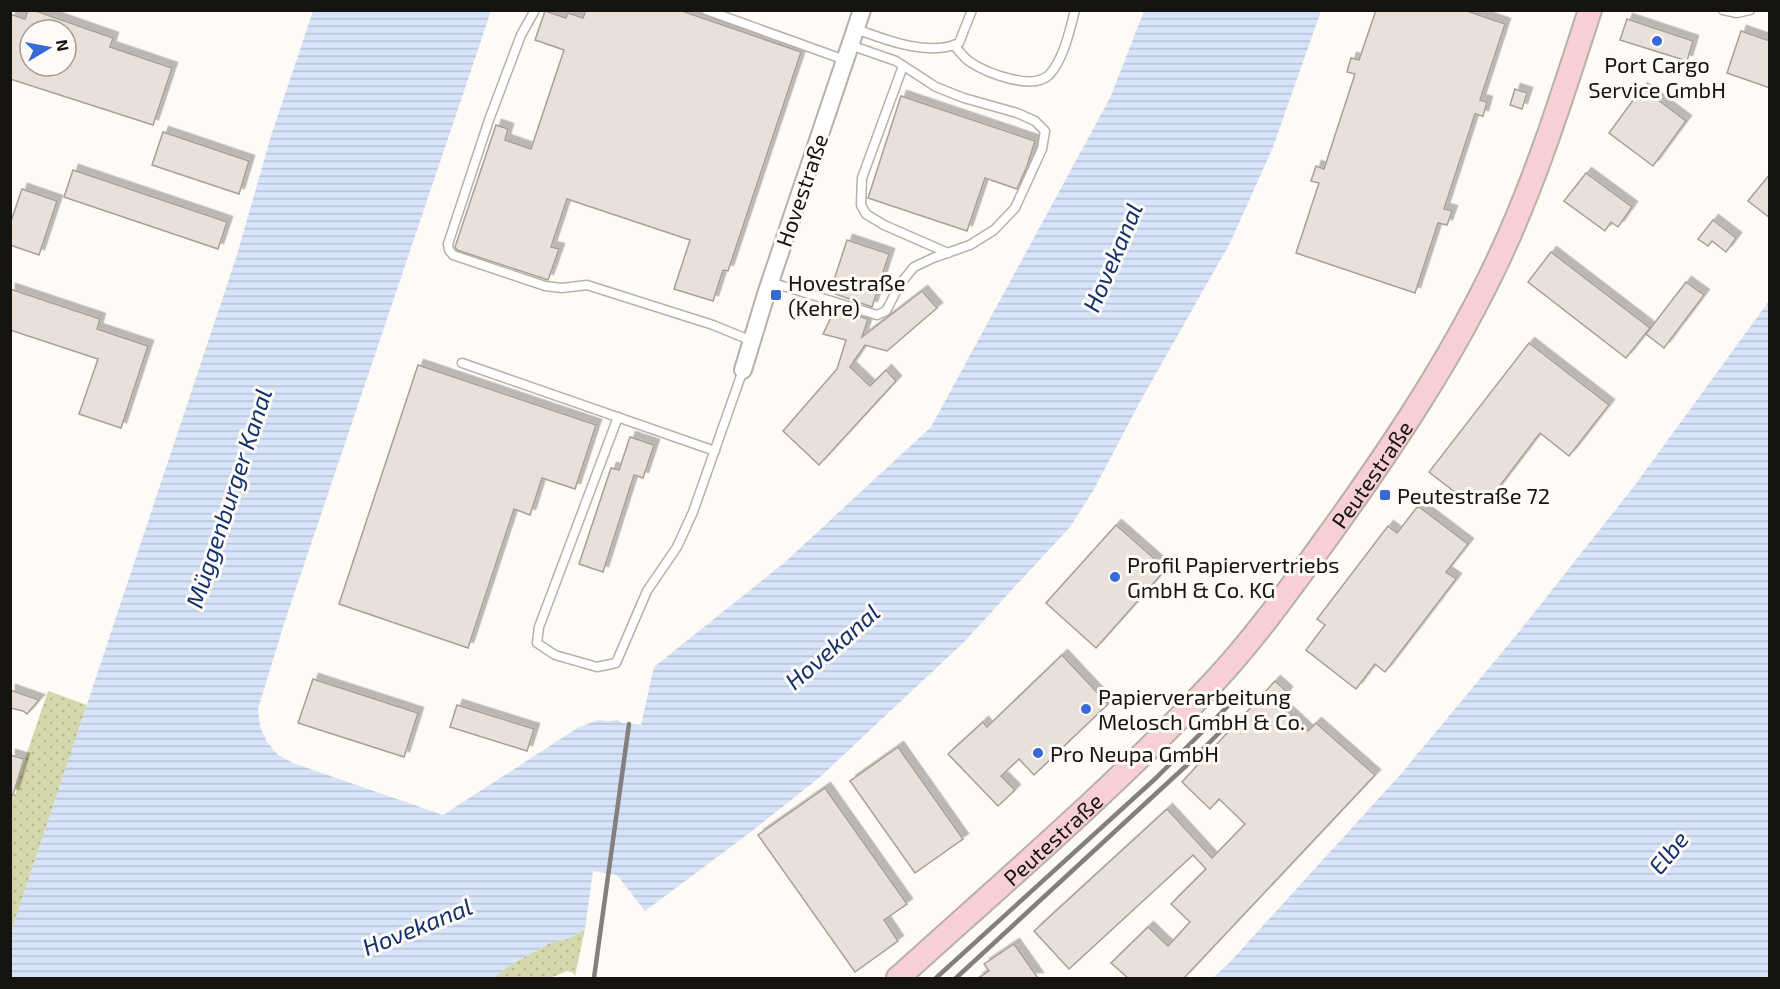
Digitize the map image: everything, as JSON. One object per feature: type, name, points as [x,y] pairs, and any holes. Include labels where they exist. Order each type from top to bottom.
[{"type":"street","name":"Hovestraße","points":[[743,370],[770,282],[862,10]]},
{"type":"street","name":"Peutestraße","points":[[898,978],[1138,758],[1214,681],[1275,610],[1359,494],[1397,439],[1460,336],[1500,255],[1548,136],[1590,10]]},
{"type":"lane","points":[[535,10],[521,35],[489,120],[447,244],[449,250],[453,255],[545,286],[562,288],[587,285],[713,325],[752,341]]},
{"type":"lane","points":[[706,10],[851,45],[896,61],[936,87],[964,98],[1017,113],[1035,121],[1045,131],[1042,148],[1015,208],[994,230],[970,245],[914,267],[900,284],[886,311],[877,315],[770,282]]},
{"type":"lane","points":[[851,45],[948,48],[959,43],[972,10]]},
{"type":"lane","points":[[954,45],[968,61],[990,72],[1020,81],[1036,81],[1047,77],[1055,67],[1069,34],[1075,10]]},
{"type":"lane","points":[[1722,10],[1737,13],[1750,10]]},
{"type":"lane","points":[[903,66],[862,177],[861,205],[866,214],[884,225],[948,253]]},
{"type":"lane","points":[[462,363],[715,451]]},
{"type":"lane","points":[[618,417],[539,627],[537,644],[555,655],[597,668],[616,663],[647,591],[677,547],[689,521],[743,370]]},
{"type":"green space","points":[[48,691],[87,705],[11,932],[11,794],[15,795],[17,789],[15,788]]},
{"type":"green space","points":[[585,929],[575,976],[567,971],[550,978],[494,978],[508,966],[550,943],[570,938]]},
{"type":"water","points":[[313,11],[491,11],[284,624],[258,709],[260,727],[267,742],[278,755],[293,763],[443,815],[579,727],[599,720],[618,720],[622,723],[641,725],[654,667],[784,563],[931,427],[1110,98],[1144,11],[1321,11],[1273,147],[1230,243],[1141,400],[1093,491],[1070,527],[963,643],[820,777],[645,911],[617,875],[593,871],[585,929],[570,938],[550,943],[508,966],[494,978],[11,978],[11,932],[237,255],[271,136]]},
{"type":"water","name":"Elbe","points":[[1769,301],[1769,978],[1213,978],[1400,775],[1518,633],[1635,485]]},
{"type":"building","points":[[28,10],[56,18],[25,18]]},
{"type":"building","points":[[586,10],[679,10],[801,52],[728,271],[723,270],[713,301],[674,289],[690,240],[567,199],[551,247],[559,249],[548,280],[457,250],[455,247],[496,125],[508,129],[505,140],[531,149],[564,50],[535,40],[545,11],[566,18],[568,13],[583,18]]},
{"type":"building","points":[[1376,10],[1464,10],[1505,24],[1480,100],[1487,102],[1483,116],[1475,114],[1444,209],[1452,211],[1447,225],[1438,223],[1415,293],[1296,253],[1319,183],[1311,181],[1316,166],[1324,169],[1355,74],[1347,72],[1351,58],[1359,60]]},
{"type":"building","points":[[10,14],[22,18],[18,18],[18,78],[78,78],[78,26],[113,38],[110,47],[172,68],[153,125],[10,79]]},
{"type":"building","name":"Port Cargo Service GmbH","points":[[1627,19],[1693,41],[1687,61],[1620,40]]},
{"type":"building","points":[[1741,31],[1770,41],[1770,88],[1727,73]]},
{"type":"building","points":[[1642,88],[1686,121],[1653,166],[1609,133]]},
{"type":"building","points":[[1515,89],[1527,93],[1522,109],[1510,105]]},
{"type":"building","points":[[901,96],[1035,141],[1017,189],[985,178],[967,231],[868,198]]},
{"type":"building","points":[[163,132],[249,161],[239,194],[152,165]]},
{"type":"building","points":[[73,170],[227,222],[218,249],[64,197]]},
{"type":"building","points":[[1586,173],[1632,207],[1618,227],[1611,222],[1605,231],[1564,201]]},
{"type":"building","points":[[1770,174],[1770,218],[1748,201]]},
{"type":"building","points":[[22,189],[57,201],[39,255],[10,245],[10,224]]},
{"type":"building","points":[[1713,220],[1736,238],[1726,252],[1712,241],[1708,246],[1698,239]]},
{"type":"building","points":[[847,240],[889,254],[872,307],[830,292]]},
{"type":"building","points":[[1551,252],[1650,328],[1626,358],[1528,282]]},
{"type":"building","points":[[1686,282],[1704,295],[1664,348],[1646,334]]},
{"type":"building","points":[[10,289],[100,319],[97,329],[148,346],[121,428],[79,414],[98,359],[10,330]]},
{"type":"building","points":[[922,291],[937,308],[887,351],[865,345],[850,367],[870,386],[886,370],[896,381],[819,465],[783,431],[837,369],[846,340],[823,334],[835,309],[868,319],[862,337]]},
{"type":"building","points":[[1529,343],[1609,405],[1569,456],[1540,433],[1489,500],[1478,492],[1469,503],[1429,472]]},
{"type":"building","points":[[418,365],[596,425],[575,489],[542,478],[530,515],[514,509],[468,648],[339,604]]},
{"type":"building","points":[[630,437],[654,445],[643,478],[634,475],[603,572],[579,564],[611,468],[619,470]]},
{"type":"building","points":[[1418,506],[1468,544],[1446,572],[1456,579],[1385,672],[1375,664],[1356,689],[1306,650],[1325,625],[1317,619],[1388,526],[1397,533]]},
{"type":"building","points":[[1116,525],[1166,569],[1096,648],[1046,603]]},
{"type":"building","points":[[1062,655],[1108,704],[1034,775],[1019,759],[1001,776],[1015,790],[998,806],[948,754],[983,722],[987,727]]},
{"type":"building","points":[[313,679],[418,713],[404,757],[298,723]]},
{"type":"building","points":[[1275,681],[1287,692],[1279,704],[1308,731],[1316,723],[1375,775],[1184,978],[1128,978],[1111,963],[1148,927],[1168,946],[1190,922],[1171,904],[1206,869],[1193,855],[1069,969],[1034,931],[1167,809],[1212,858],[1245,824],[1219,799],[1210,809],[1182,782]]},
{"type":"building","points":[[10,690],[39,700],[27,714],[10,708]]},
{"type":"building","points":[[457,705],[534,729],[527,751],[450,727]]},
{"type":"building","points":[[898,747],[963,839],[915,873],[850,781]]},
{"type":"building","points":[[10,755],[24,759],[13,795],[10,794]]},
{"type":"building","points":[[825,788],[907,904],[884,920],[898,941],[855,972],[758,835]]},
{"type":"building","points":[[1014,944],[1038,978],[978,978],[989,971],[984,964]]},
{"type":"railway","points":[[936,978],[1156,778],[1234,700]]},
{"type":"railway","points":[[594,978],[629,724]]},
{"type":"railway","points":[[956,978],[1187,765],[1225,727]]},
{"type":"place","name":"Port Cargo Service GmbH","points":[[1657,41]]},
{"type":"place","name":"Hovestraße (Kehre)","points":[[776,295]]},
{"type":"place","name":"Peutestraße 72","points":[[1385,495]]},
{"type":"place","name":"Profil Papiervertriebs GmbH & Co. KG","points":[[1115,577]]},
{"type":"place","name":"Papierverarbeitung Melosch GmbH & Co.","points":[[1086,709]]},
{"type":"place","name":"Pro Neupa GmbH","points":[[1038,753]]},
{"type":"water label","name":"Hovekanal","points":[[1112,257]]},
{"type":"water label","name":"Müggenburger Kanal","points":[[228,498]]},
{"type":"water label","name":"Hovekanal","points":[[832,646]]},
{"type":"water label","name":"Hovekanal","points":[[417,926]]}]
